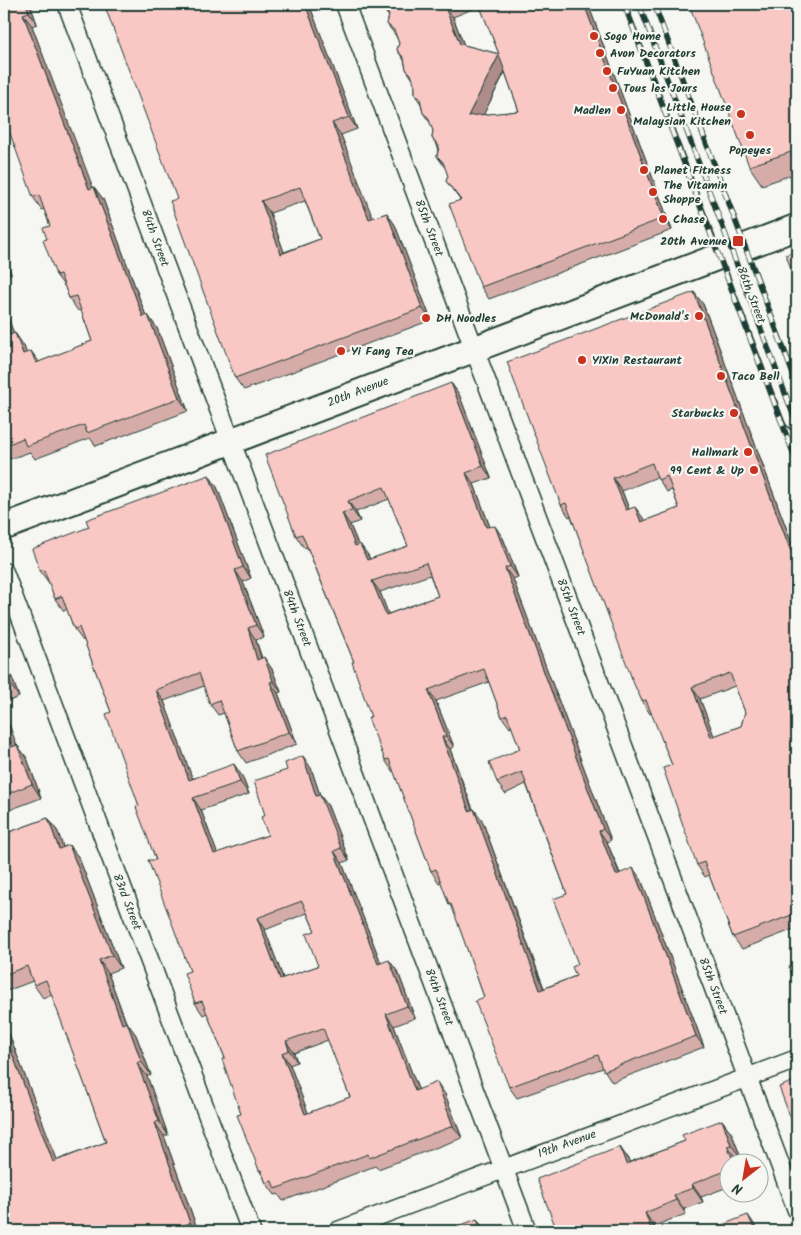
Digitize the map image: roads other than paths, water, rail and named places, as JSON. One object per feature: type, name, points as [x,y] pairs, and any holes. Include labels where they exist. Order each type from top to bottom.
[{"type":"street","name":"84th Street","points":[[67,4],[527,1231]]},
{"type":"street","name":"85th Street","points":[[345,4],[797,1210]]},
{"type":"street","name":"86th Street","points":[[643,4],[797,417]]},
{"type":"street","name":"20th Avenue","points":[[4,527],[797,227]]},
{"type":"street","name":"83rd Street","points":[[4,572],[251,1231]]},
{"type":"street","name":"19th Avenue","points":[[338,1231],[797,1059]]},
{"type":"railway","points":[[624,4],[797,463]]},
{"type":"railway","points":[[639,4],[797,425]]},
{"type":"railway","points":[[654,4],[797,385]]},
{"type":"place","name":"Sogo Home","points":[[594,36]]},
{"type":"place","name":"Avon Decorators","points":[[600,53]]},
{"type":"place","name":"FuYuan Kitchen","points":[[607,71]]},
{"type":"place","name":"Tous les Jours","points":[[613,88]]},
{"type":"place","name":"Madlen","points":[[621,110]]},
{"type":"place","name":"Little House Malaysian Kitchen","points":[[741,114]]},
{"type":"place","name":"Popeyes","points":[[750,135]]},
{"type":"place","name":"Planet Fitness","points":[[644,170]]},
{"type":"place","name":"The Vitamin Shoppe","points":[[653,192]]},
{"type":"place","name":"Chase","points":[[663,219]]},
{"type":"place","name":"20th Avenue","points":[[738,241]]},
{"type":"place","name":"McDonald's","points":[[699,316]]},
{"type":"place","name":"DH Noodles","points":[[426,318]]},
{"type":"place","name":"Yi Fang Tea","points":[[341,351]]},
{"type":"place","name":"YiXin Restaurant","points":[[582,360]]},
{"type":"place","name":"Taco Bell","points":[[721,376]]},
{"type":"place","name":"Starbucks","points":[[734,413]]},
{"type":"place","name":"Hallmark","points":[[748,452]]},
{"type":"place","name":"99 Cent & Up","points":[[754,470]]}]
